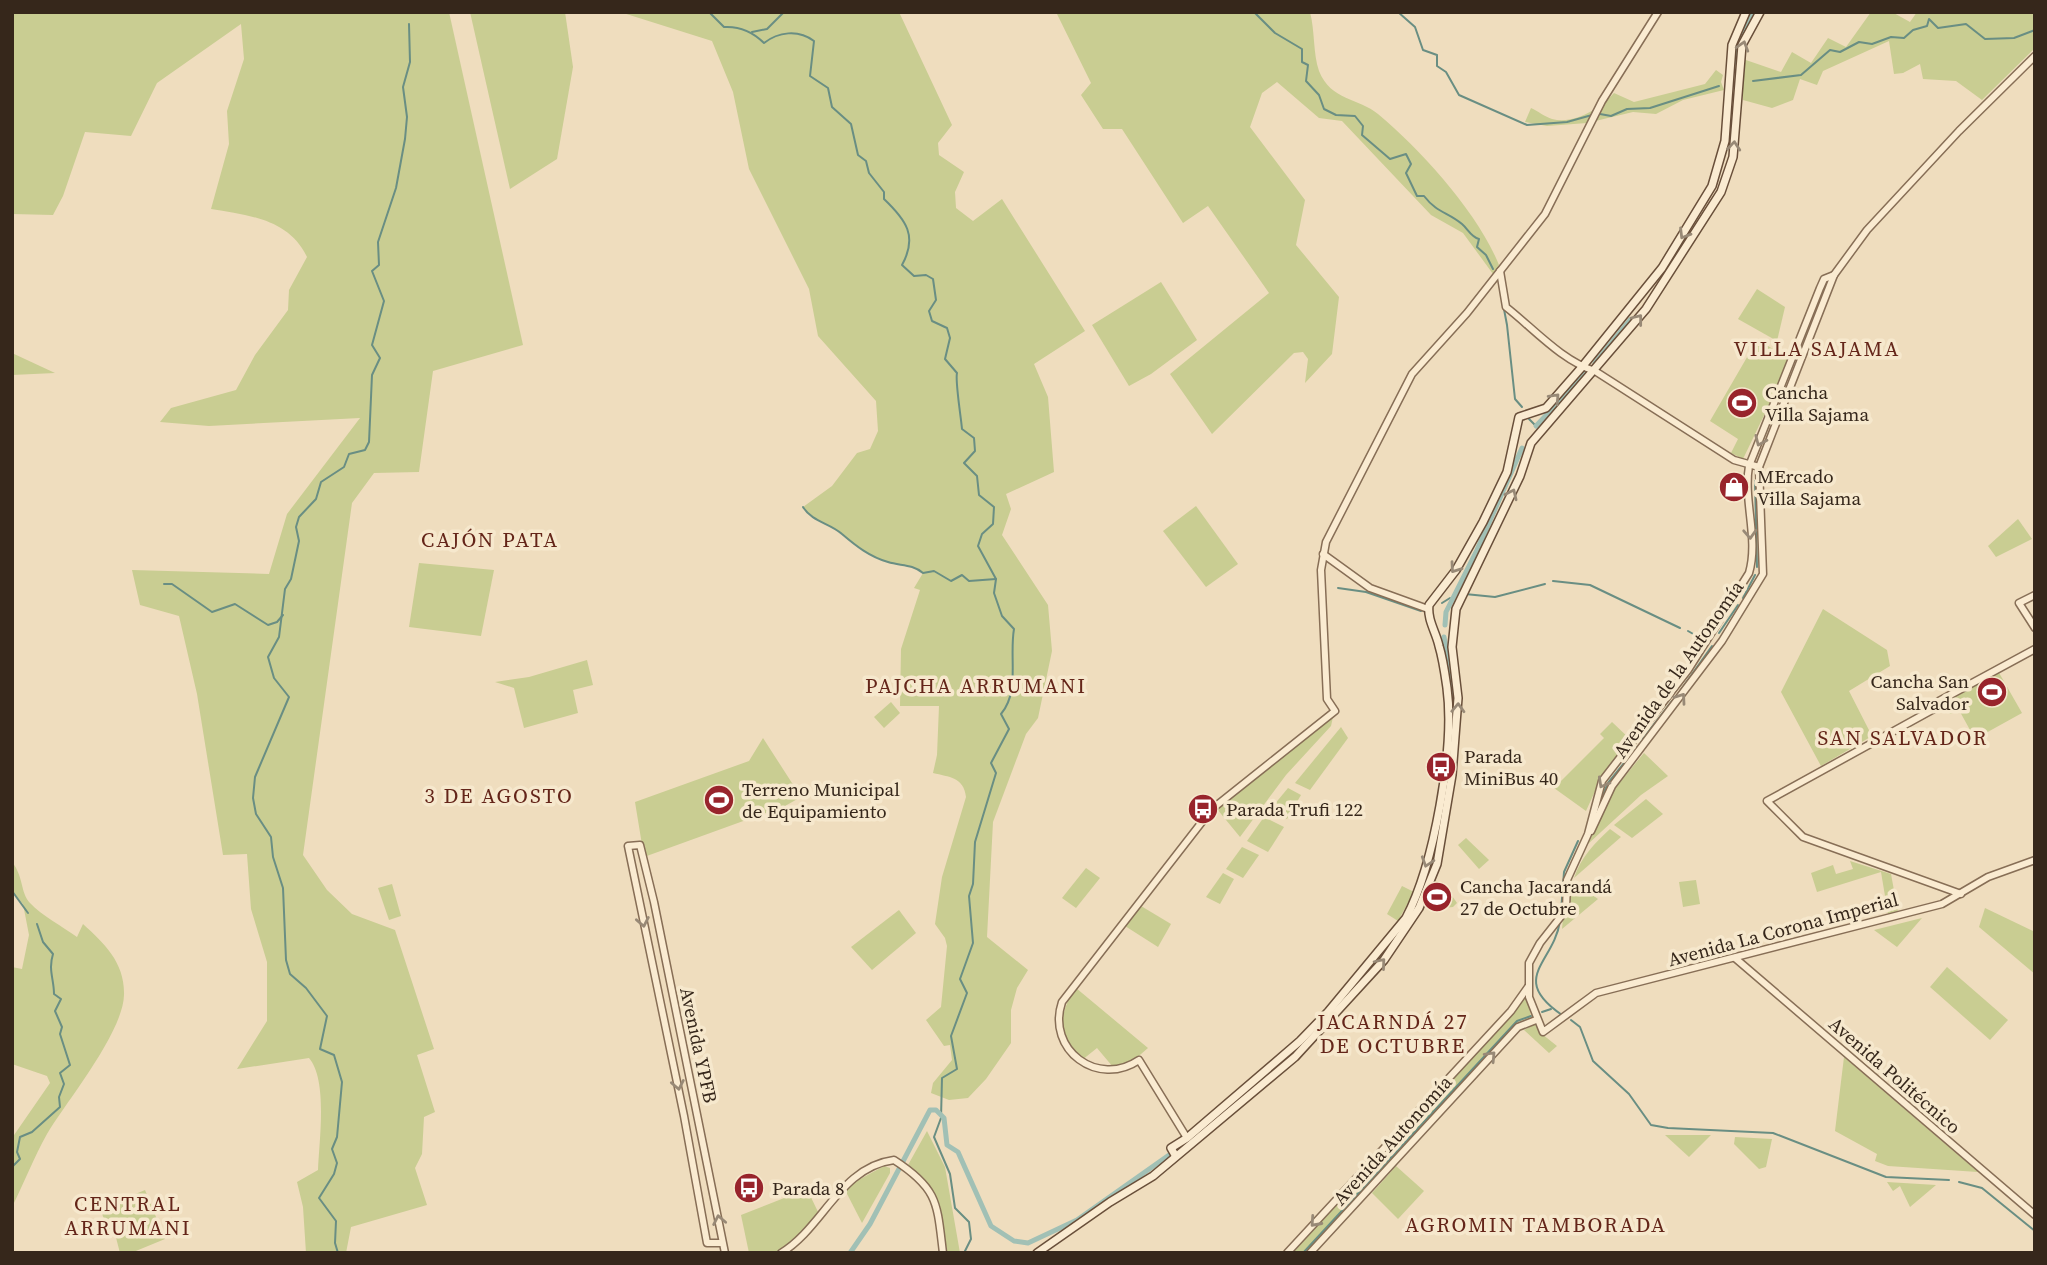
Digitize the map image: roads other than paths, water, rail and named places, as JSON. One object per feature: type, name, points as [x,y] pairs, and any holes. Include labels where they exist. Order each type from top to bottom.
[{"type":"main road","points":[[1037,1253],[1110,1202],[1153,1176],[1187,1138],[1288,1052],[1328,1012],[1413,905],[1434,841],[1447,726],[1447,688],[1428,609],[1483,522],[1507,472],[1519,417],[1546,408],[1582,367],[1662,268],[1718,175],[1725,141],[1732,46],[1746,12]]},
{"type":"main road","points":[[1173,1152],[1199,1138],[1307,1045],[1384,960],[1419,908],[1437,864],[1450,789],[1458,698],[1452,630],[1456,609],[1520,477],[1531,443],[1595,371],[1666,282],[1721,192],[1733,158],[1742,46],[1760,12]]},
{"type":"main road","points":[[1729,83],[1738,83]]},
{"type":"main road","points":[[1435,633],[1452,630]]},
{"type":"street","points":[[1187,1138],[1139,1060],[1123,1069],[1108,1071],[1092,1068],[1073,1056],[1059,1027],[1062,1002],[1212,809],[1335,711],[1327,698],[1321,570],[1323,554],[1350,494],[1412,374],[1500,271],[1549,208],[1602,101],[1658,12]]},
{"type":"street","name":"Avenida de la Autonomía","points":[[1588,834],[1612,786],[1680,700],[1731,629],[1763,574],[1759,467],[1834,275],[1867,230],[1959,131],[2035,56]]},
{"type":"street","points":[[1500,271],[1506,307],[1582,367],[1595,371],[1731,458],[1749,466],[1759,467]]},
{"type":"street","name":"Avenida de la Autonomía","points":[[1635,740],[1688,670],[1749,573],[1751,557],[1746,484],[1749,466],[1820,288],[1825,279],[1834,275]]},
{"type":"street","points":[[1323,554],[1380,592],[1428,609]]},
{"type":"street","points":[[2035,595],[2019,603],[2035,628]]},
{"type":"street","points":[[1961,894],[1803,837],[1767,802],[2035,649]]},
{"type":"street","name":"Avenida Autonomía","points":[[1310,1253],[1517,1027],[1536,1020],[1528,987],[1529,963],[1540,943],[1566,910],[1567,880],[1588,834],[1602,781],[1635,740]]},
{"type":"street","name":"Avenida YPFB","points":[[723,1243],[707,1243],[684,1116],[628,846],[640,845],[643,858],[723,1243],[725,1253]]},
{"type":"street","points":[[629,855],[643,858]]},
{"type":"street","name":"Avenida La Corona Imperial","points":[[1536,1020],[1544,1032],[1590,995],[1942,904],[1988,877],[2035,860]]},
{"type":"street","name":"Avenida Politécnico","points":[[1735,958],[2035,1215]]},
{"type":"street","name":"Avenida Autonomía","points":[[1287,1253],[1511,1011],[1528,987]]},
{"type":"street","points":[[781,1253],[807,1232],[845,1185],[889,1161],[901,1165],[920,1179],[936,1200],[943,1253]]},
{"type":"waterway","points":[[709,12],[724,27],[746,31],[764,43],[775,36],[788,33],[814,41],[810,76],[828,88],[832,107],[851,124],[858,155],[866,161],[869,173],[884,192],[884,199],[904,221],[909,245],[902,265],[914,276],[926,275],[933,279],[936,300],[929,311],[932,321],[947,328],[950,338],[945,359],[957,373],[962,429],[974,438],[975,451],[964,463],[977,476],[979,495],[994,507],[993,524],[982,534],[978,546],[996,579],[994,593],[1002,616],[1014,629],[1012,685],[1007,705],[1001,714],[1009,729],[991,763],[996,773],[975,842],[973,884],[969,896],[973,943],[960,979],[967,993],[951,1036],[957,1069],[942,1078],[941,1118],[934,1137],[950,1174],[955,1208],[969,1222],[971,1239],[964,1253]]},
{"type":"waterway","points":[[752,32],[767,29],[784,12]]},
{"type":"waterway","points":[[1254,12],[1275,33],[1302,49],[1302,62],[1308,65],[1306,81],[1319,95],[1324,109],[1336,115],[1355,116],[1363,126],[1362,135],[1390,159],[1406,154],[1411,164],[1406,173],[1417,196],[1424,196],[1433,206],[1457,220],[1479,239],[1477,247],[1486,255],[1493,269]]},
{"type":"waterway","points":[[1398,12],[1415,27],[1423,50],[1437,55],[1437,66],[1446,72],[1459,95],[1527,125],[1567,122],[1592,115]]},
{"type":"waterway","points":[[1734,63],[1742,32],[1754,12]]},
{"type":"waterway","points":[[1753,81],[1801,75],[1830,50],[1840,52],[1859,42],[1872,44],[1891,37],[1904,38],[1913,30],[1927,26],[1929,19],[1938,28],[1966,24],[1985,39],[2014,38],[2035,30]]},
{"type":"waterway","points":[[338,1253],[335,1243],[336,1221],[319,1198],[334,1174],[337,1163],[332,1149],[337,1137],[342,1082],[334,1055],[320,1049],[327,1016],[306,988],[290,974],[286,960],[283,888],[273,857],[271,837],[256,814],[253,798],[255,777],[289,697],[274,678],[268,657],[279,637],[285,589],[291,579],[299,541],[296,527],[299,517],[316,499],[321,482],[344,467],[349,454],[365,450],[369,442],[372,375],[380,358],[372,345],[384,301],[372,271],[379,265],[378,242],[396,188],[405,139],[407,117],[403,87],[410,62],[409,24]]},
{"type":"waterway","points":[[1600,114],[1611,116],[1627,109],[1650,108],[1719,86]]},
{"type":"waterway","points":[[1499,283],[1507,325],[1515,399],[1522,407]]},
{"type":"waterway","points":[[1595,363],[1630,320]]},
{"type":"waterway","points":[[1536,426],[1589,370]]},
{"type":"waterway","points":[[1529,419],[1536,426]]},
{"type":"waterway","points":[[1445,625],[1446,612],[1522,448]]},
{"type":"waterway","points":[[1755,481],[1757,567]]},
{"type":"waterway","points":[[803,507],[811,516],[881,560],[911,567],[923,573],[934,571],[951,581],[962,575],[969,581],[996,579]]},
{"type":"waterway","points":[[1743,598],[1755,575]]},
{"type":"waterway","points":[[1553,581],[1590,585],[1680,628]]},
{"type":"waterway","points":[[164,584],[172,584],[212,612],[235,604],[268,625],[277,622],[283,615]]},
{"type":"waterway","points":[[1465,594],[1495,597],[1545,584]]},
{"type":"waterway","points":[[1338,588],[1366,592],[1421,611]]},
{"type":"waterway","points":[[1442,603],[1450,598]]},
{"type":"waterway","points":[[1719,633],[1738,605]]},
{"type":"waterway","points":[[1688,631],[1702,639]]},
{"type":"waterway","points":[[1444,637],[1451,679],[1451,739]]},
{"type":"waterway","points":[[1680,691],[1712,646]]},
{"type":"waterway","points":[[1641,741],[1672,701]]},
{"type":"waterway","points":[[1599,804],[1608,783],[1637,747]]},
{"type":"waterway","points":[[1561,912],[1564,872],[1578,841]]},
{"type":"waterway","points":[[1425,886],[1437,845]]},
{"type":"waterway","points":[[12,891],[28,913]]},
{"type":"waterway","points":[[1560,921],[1536,980],[1538,991],[1546,1002],[1562,1015]]},
{"type":"waterway","points":[[12,1167],[20,1159],[17,1152],[20,1137],[32,1132],[60,1107],[59,1097],[64,1084],[60,1073],[70,1065],[60,1034],[62,1027],[55,1011],[61,999],[54,994],[51,970],[53,954],[43,942],[37,924]]},
{"type":"waterway","points":[[1348,994],[1392,943]]},
{"type":"waterway","points":[[1542,1012],[1551,1009]]},
{"type":"waterway","points":[[1303,1253],[1517,1021],[1531,1016]]},
{"type":"waterway","points":[[1571,1020],[1580,1027],[1593,1061],[1629,1094],[1651,1125],[1773,1133],[1886,1177],[1949,1180]]},
{"type":"waterway","points":[[1275,1069],[1297,1050]]},
{"type":"waterway","points":[[850,1253],[870,1224],[930,1110],[936,1110],[944,1118],[947,1145],[958,1152],[991,1226],[1014,1241],[1028,1243],[1077,1220],[1196,1136]]},
{"type":"waterway","points":[[1959,1182],[1982,1188],[2035,1231]]},
{"type":"place","name":"Cancha Villa Sajama","points":[[1742,403]]},
{"type":"place","name":"MErcado Villa Sajama","points":[[1734,487]]},
{"type":"place","name":"Cancha San Salvador","points":[[1992,692]]},
{"type":"place","name":"Parada MiniBus 40","points":[[1441,767]]},
{"type":"place","name":"Terreno Municipal de Equipamiento","points":[[719,800]]},
{"type":"place","name":"Parada Trufi 122","points":[[1203,809]]},
{"type":"place","name":"Cancha Jacarandá 27 de Octubre","points":[[1437,897]]},
{"type":"place","name":"Parada 8","points":[[749,1188]]},
{"type":"district","name":"VILLA SAJAMA","points":[[1817,348]]},
{"type":"district","name":"CAJÓN PATA","points":[[490,539]]},
{"type":"district","name":"PAJCHA ARRUMANI","points":[[976,685]]},
{"type":"district","name":"SAN SALVADOR","points":[[1903,737]]},
{"type":"district","name":"3 DE AGOSTO","points":[[499,795]]},
{"type":"district","name":"JACARNDÁ 27 DE OCTUBRE","points":[[1393,1033]]},
{"type":"district","name":"CENTRAL ARRUMANI","points":[[128,1215]]},
{"type":"district","name":"AGROMIN TAMBORADA","points":[[1536,1224]]}]
